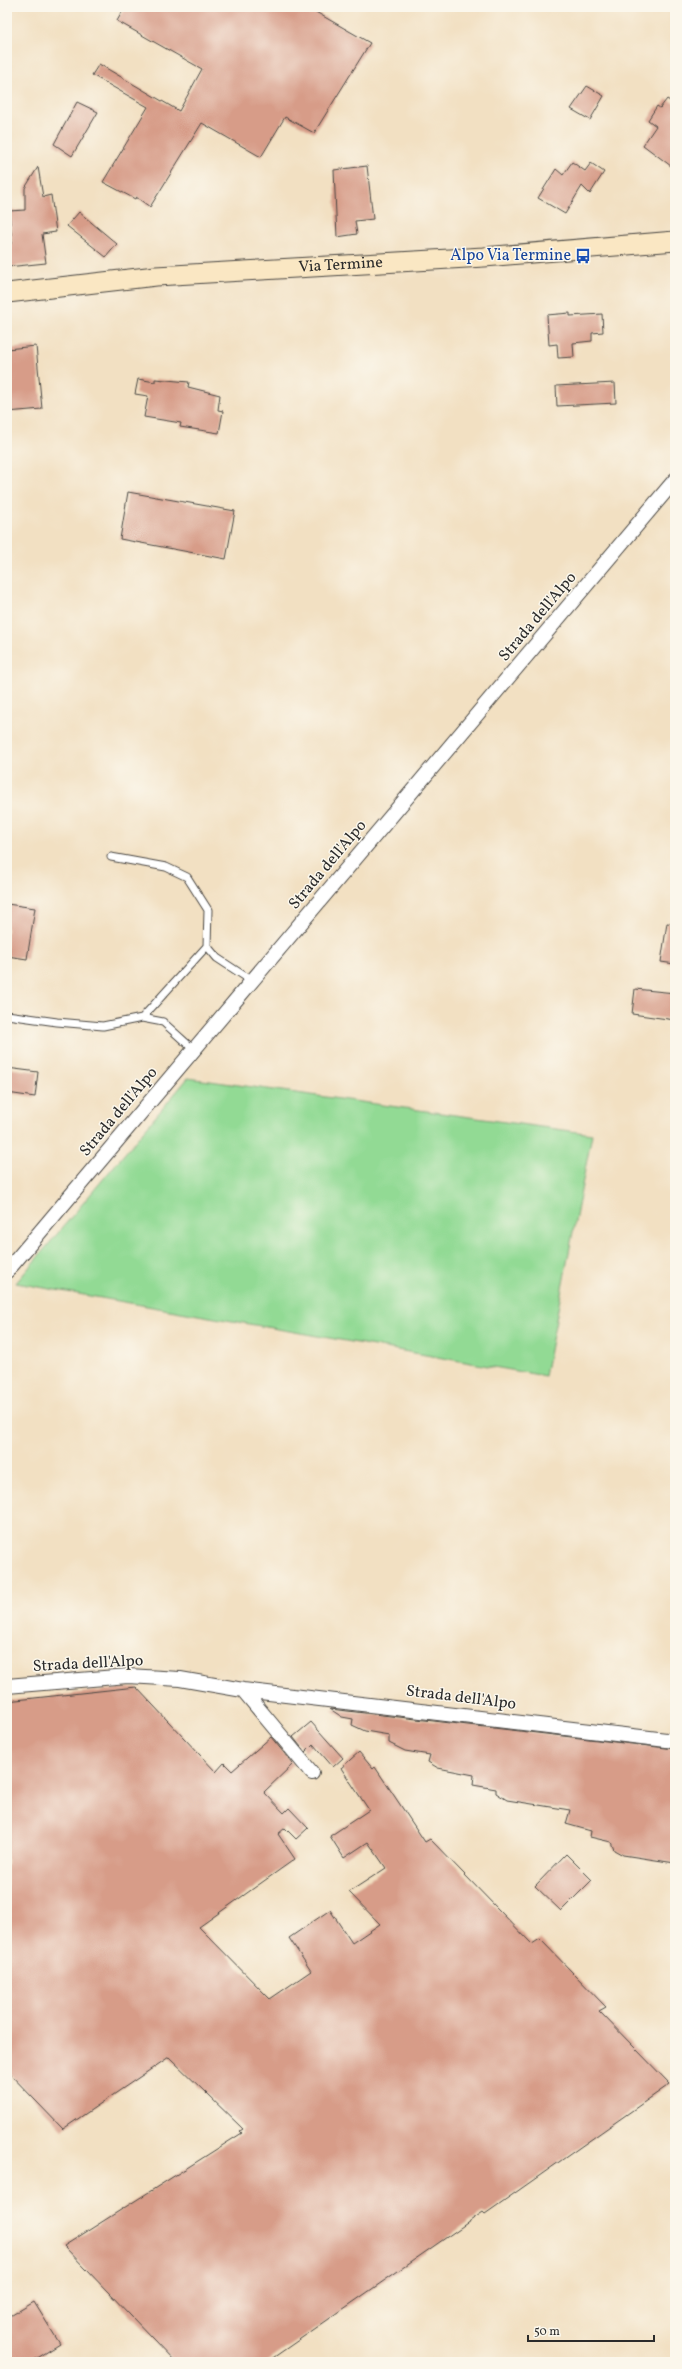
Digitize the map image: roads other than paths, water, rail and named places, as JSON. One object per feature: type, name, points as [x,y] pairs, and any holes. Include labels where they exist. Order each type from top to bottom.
[{"type":"street","name":"Via Termine","points":[[7,293],[156,276],[484,257],[675,241]]},
{"type":"street","name":"Strada dell'Alpo","points":[[7,1272],[675,480]]},
{"type":"street","name":"Strada dell'Alpo","points":[[7,1686],[128,1676],[180,1679],[243,1690],[675,1741]]},
{"type":"street","points":[[243,1690],[312,1773]]},
{"type":"lane","points":[[111,857],[166,867],[187,877],[208,910],[207,946],[142,1018]]},
{"type":"lane","points":[[207,946],[217,958],[252,981]]},
{"type":"lane","points":[[7,1015],[103,1026],[142,1018],[163,1022],[194,1050]]},
{"type":"place","name":"Alpo Via Termine","points":[[583,256]]}]
